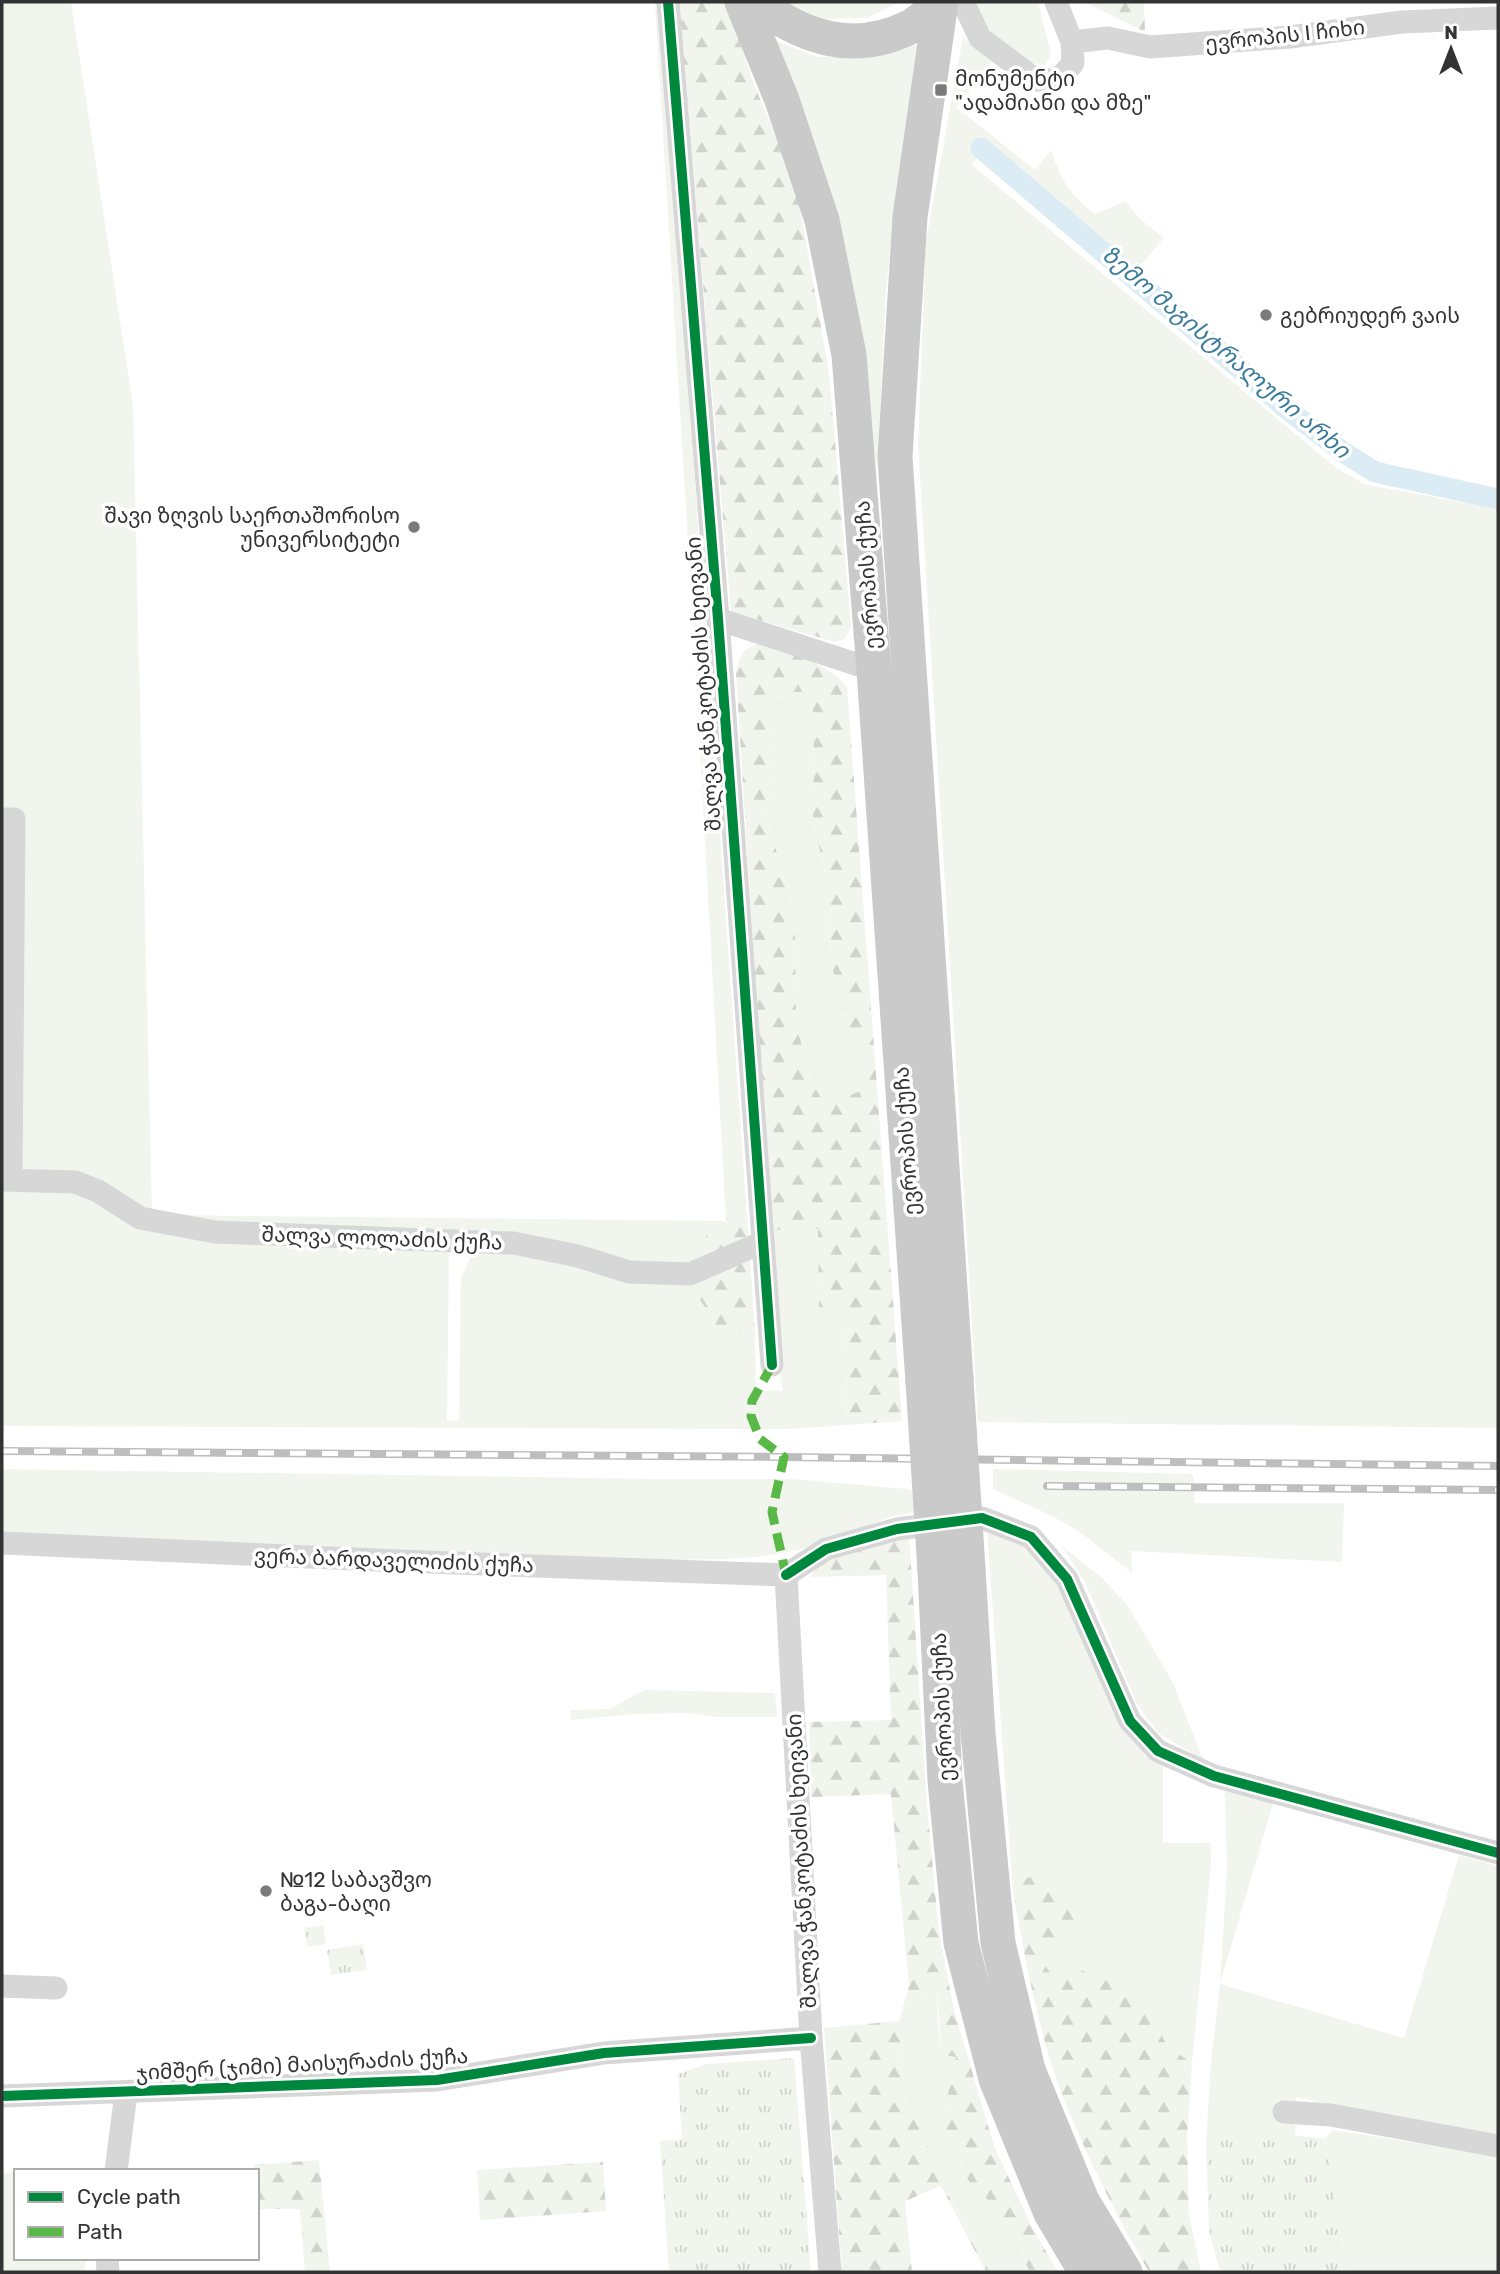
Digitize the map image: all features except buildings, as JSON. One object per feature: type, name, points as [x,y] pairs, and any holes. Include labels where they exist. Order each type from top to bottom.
[{"type":"main road","name":"ევროპის ქუჩა","points":[[742,2],[782,100],[825,233],[849,355],[874,670],[939,1381]]},
{"type":"main road","points":[[757,2],[801,32],[837,41],[875,39],[911,26],[948,2]]},
{"type":"main road","name":"ევროპის ქუჩა","points":[[948,2],[910,217],[895,457],[939,1381],[951,1570],[945,1781],[961,1943],[996,2080],[1051,2213],[1086,2272]]},
{"type":"main road","name":"ევროპის ქუჩა","points":[[951,1570],[978,1732],[998,1943],[1028,2070],[1082,2201],[1125,2272]]},
{"type":"street","name":"შალვა ჭანკოტაძის ხეივანი","points":[[668,2],[718,619],[772,1364]]},
{"type":"street","points":[[948,2],[980,38],[1036,80],[1061,77],[1073,63],[1072,42],[1056,2]]},
{"type":"street","name":"ევროპის I ჩიხი","points":[[1072,42],[1108,38],[1150,47],[1290,37],[1402,22],[1498,19]]},
{"type":"street","points":[[718,619],[874,670]]},
{"type":"street","points":[[2,819],[14,819],[7,1180]]},
{"type":"street","name":"შალვა ლოლაძის ქუჩა","points":[[7,1180],[75,1182],[97,1191],[140,1218],[215,1232],[513,1243],[578,1256],[629,1272],[690,1274],[763,1242]]},
{"type":"street","points":[[786,1575],[826,1549],[897,1529],[982,1518],[1031,1537],[1067,1579],[1130,1721],[1158,1751],[1214,1776],[1498,1853]]},
{"type":"street","name":"ვერა ბარდაველიძის ქუჩა","points":[[2,1543],[786,1575]]},
{"type":"street","name":"შალვა ჭანკოტაძის ხეივანი","points":[[786,1575],[811,2038],[830,2272]]},
{"type":"street","points":[[2,1986],[56,1989]]},
{"type":"street","name":"ჯიმშერ (ჯიმი) მაისურაძის ქუჩა","points":[[2,2096],[437,2081],[604,2053],[811,2038]]},
{"type":"street","name":"ჯიმშერ (ჯიმი) მაისურაძის ქუჩა","points":[[116,2169],[127,2093]]},
{"type":"street","points":[[1284,2112],[1332,2115],[1498,2146]]},
{"type":"green space","points":[[2,2],[71,2],[133,406],[152,1215],[726,1221],[712,1225],[702,1243],[711,1262],[678,1268],[630,1265],[573,1248],[519,1239],[219,1224],[147,1215],[102,1187],[71,1178],[14,1176],[18,816],[2,815]]},
{"type":"green space","points":[[655,2],[661,2],[746,1202],[725,1203]]},
{"type":"green space","points":[[679,2],[727,2],[753,82],[796,185],[829,373],[851,626],[845,639],[835,642],[731,612]]},
{"type":"green space","points":[[784,2],[900,2],[867,18],[814,19]]},
{"type":"green space","points":[[976,2],[1038,2],[1051,55],[1045,65],[1023,59],[1002,44],[985,23]]},
{"type":"green space","points":[[1085,2],[1144,2],[1145,32]]},
{"type":"green space","points":[[963,37],[992,62],[956,107],[1035,170],[1051,150],[1067,186],[1095,214],[1126,201],[1139,218],[1164,238],[1136,271],[986,144],[972,165],[1335,467],[1364,484],[1498,509],[1498,1428],[978,1422],[918,444],[926,241]]},
{"type":"green space","points":[[776,41],[818,57],[885,54],[918,44],[898,178],[886,290],[877,472],[850,292]]},
{"type":"green space","points":[[757,644],[779,648],[805,658],[830,672],[847,687],[902,1421],[847,1425],[845,1315],[819,1313],[818,1229],[771,1230],[736,674],[742,655]],"holes":[[[789,692],[807,692],[814,715],[813,823],[830,890],[831,961],[842,1011],[865,1059],[858,1092],[837,1101],[823,1101],[811,1081],[796,1023],[795,914],[767,819],[774,708]]]},
{"type":"green space","points":[[789,692],[807,692],[814,715],[813,823],[830,890],[831,961],[842,1011],[865,1059],[858,1092],[837,1101],[823,1101],[811,1081],[796,1023],[795,914],[767,819],[774,708]]},
{"type":"green space","points":[[2,1186],[73,1187],[132,1222],[449,1246],[447,1421],[459,1420],[461,1278],[471,1256],[479,1251],[513,1251],[695,1280],[722,1333],[755,1333],[756,1390],[782,1391],[771,1230],[818,1228],[819,1313],[845,1314],[847,1425],[787,1429],[2,1426]]},
{"type":"green space","points":[[746,1202],[749,1244],[711,1262],[702,1243],[712,1225],[726,1221],[725,1203]]},
{"type":"green space","points":[[750,1256],[755,1333],[722,1333],[699,1298],[695,1280]]},
{"type":"green space","points":[[2,1469],[793,1479],[907,1489],[958,1505],[894,1516],[803,1549],[757,1557],[570,1561],[2,1533]]},
{"type":"green space","points":[[993,1469],[1193,1474],[1195,1503],[1344,1503],[1342,1562],[1131,1551],[1132,1573],[1080,1532],[993,1489]]},
{"type":"green space","points":[[987,1528],[1028,1548],[1065,1589],[1105,1693],[1125,1732],[1163,1766],[1163,1843],[1211,1843],[1192,2063],[1168,2047],[1152,2018],[1056,1981],[1039,1959],[1070,1944],[1026,1878],[1013,1892]]},
{"type":"green space","points":[[909,1535],[927,1805],[939,1933],[954,2010],[994,2146],[1032,2227],[1058,2272],[1029,2272],[1018,2237],[992,2204],[963,2175],[961,2163],[950,2145],[946,2110],[956,2057],[942,2055],[937,1987],[929,1989],[903,2029],[902,2084],[908,2109],[927,2141],[930,2162],[990,2272],[986,2272],[941,2186],[905,2201],[912,2272],[842,2272],[824,2028],[899,2021],[909,1986],[891,1794],[811,1797],[809,1722],[891,1720],[886,1575],[810,1577],[826,1557]]},
{"type":"green space","points":[[1062,1546],[1102,1578],[1128,1606],[1173,1683],[1203,1760],[1158,1733],[1137,1704],[1086,1584]]},
{"type":"green space","points":[[644,1690],[775,1693],[777,1717],[714,1717],[690,1713],[634,1714],[571,1720],[570,1710],[610,1709]]},
{"type":"green space","points":[[1225,1789],[1274,1800],[1220,1984],[1227,1870]]},
{"type":"green space","points":[[1459,1855],[1498,1866],[1498,2140],[1296,2097],[1295,2135],[1257,2130],[1206,2143],[1211,2062],[1220,1984],[1404,2038]]},
{"type":"green space","points":[[1042,1875],[1071,1898],[1088,1922],[1070,1944],[1040,1959],[1056,1980],[1073,1967],[1127,1988],[1152,2018],[1168,2047],[1192,2063],[1187,2137],[1189,2214],[1201,2272],[1149,2272],[1104,2188],[1064,2100],[1040,2023],[1013,1892],[1026,1878]]},
{"type":"green space","points":[[323,1925],[326,1944],[308,1947],[304,1928]]},
{"type":"green space","points":[[363,1944],[367,1970],[331,1975],[327,1950]]},
{"type":"green space","points":[[937,1986],[942,2054],[956,2057],[946,2110],[950,2145],[961,2163],[963,2175],[992,2203],[1018,2237],[1029,2272],[990,2272],[930,2162],[927,2141],[908,2109],[902,2084],[903,2029],[929,1989]]},
{"type":"green space","points":[[794,2058],[811,2272],[669,2272],[660,2141],[682,2139],[678,2074],[707,2064]]},
{"type":"green space","points":[[1257,2130],[1325,2139],[1347,2272],[1220,2272],[1209,2230],[1206,2143]]},
{"type":"green space","points":[[1333,2130],[1498,2156],[1498,2272],[1347,2272],[1325,2139]]},
{"type":"green space","points":[[319,2160],[330,2272],[305,2272],[300,2209],[259,2209],[259,2169],[254,2169],[254,2165]]},
{"type":"green space","points":[[603,2162],[606,2211],[480,2220],[477,2170]]},
{"type":"green space","points":[[14,2172],[14,2260],[85,2260],[85,2272],[2,2272],[2,2173]]},
{"type":"waterway","name":"ზემო მაგისტრალური არხი","points":[[981,148],[1287,409],[1343,452],[1375,472],[1498,499]]},
{"type":"railway","points":[[2,1451],[1498,1466]]},
{"type":"railway","points":[[1047,1486],[1498,1490]]},
{"type":"marked path","points":[[772,1365],[752,1401],[751,1416],[760,1439],[784,1457],[772,1512],[786,1575]]},
{"type":"cycle path","points":[[668,2],[718,619],[772,1365]]},
{"type":"cycle path","points":[[786,1575],[826,1549],[897,1529],[982,1518],[1031,1537],[1067,1579],[1130,1721],[1158,1751],[1214,1776],[1498,1853]]},
{"type":"cycle path","points":[[2,2096],[437,2080],[604,2053],[811,2038]]},
{"type":"place","name":"მონუმენტი \"ადამიანი და მზე\"","points":[[941,90]]},
{"type":"place","name":"გებრიუდერ ვაის","points":[[1266,315]]},
{"type":"place","name":"შავი ზღვის საერთაშორისო უნივერსიტეტი","points":[[414,527]]},
{"type":"place","name":"№12 საბავშვო ბაგა-ბაღი","points":[[266,1891]]}]
